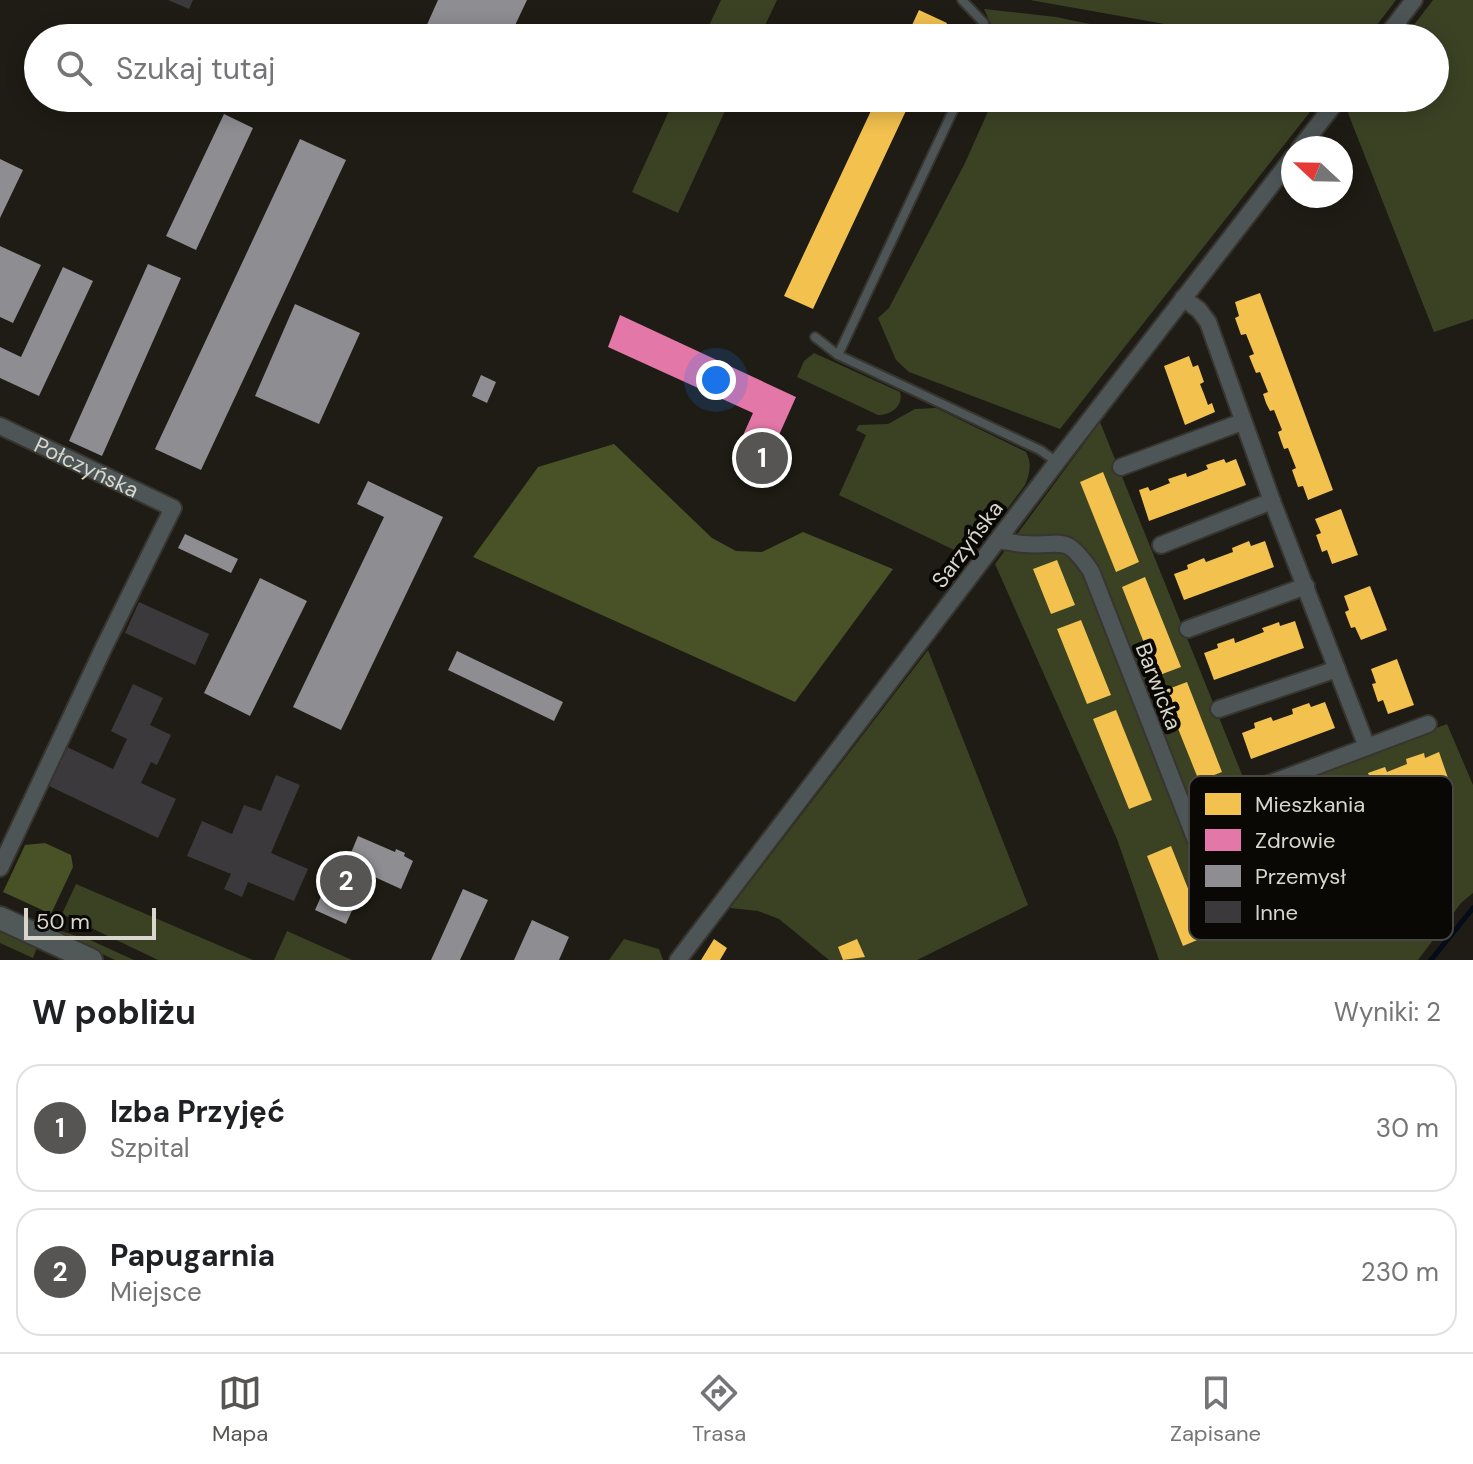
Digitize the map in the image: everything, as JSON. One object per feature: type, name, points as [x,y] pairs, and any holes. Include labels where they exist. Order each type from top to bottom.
[{"type":"main road","points":[[0,918],[76,957]]},
{"type":"street","points":[[1396,24],[1414,0]]},
{"type":"street","points":[[1309,136],[1328,112]]},
{"type":"street","name":"Sarzyńska","points":[[678,960],[1281,172]]},
{"type":"street","points":[[1183,298],[1199,310],[1208,322],[1242,422],[1367,747]]},
{"type":"street","points":[[1121,467],[1242,422]]},
{"type":"street","name":"Połczyńska","points":[[0,426],[173,508],[0,868]]},
{"type":"street","points":[[1161,545],[1272,501]]},
{"type":"street","name":"Barwicka","points":[[998,540],[1026,545],[1059,542],[1075,551],[1091,571],[1189,823]]},
{"type":"street","points":[[1188,629],[1306,586]]},
{"type":"street","points":[[1219,709],[1337,669]]},
{"type":"street","points":[[1290,776],[1428,724]]},
{"type":"lane","points":[[962,0],[984,24]]},
{"type":"lane","points":[[838,355],[952,112]]},
{"type":"lane","points":[[815,337],[838,355],[1040,450],[1057,462]]},
{"type":"green space","points":[[721,0],[777,0],[766,24],[710,24]]},
{"type":"green space","points":[[1030,0],[1396,0],[1378,24],[1165,24]]},
{"type":"green space","points":[[1433,0],[1473,0],[1473,319],[1434,332],[1348,113],[1449,112],[1449,24],[1415,24]]},
{"type":"green space","points":[[984,9],[1090,24],[991,24]]},
{"type":"green space","points":[[669,112],[725,112],[678,213],[632,192]]},
{"type":"green space","points":[[988,112],[1310,112],[1291,136],[1281,136],[1281,149],[1060,429],[909,372],[896,360],[878,318],[889,308],[965,163]]},
{"type":"green space","points":[[814,353],[900,392],[900,402],[892,411],[878,415],[797,377],[804,361]]},
{"type":"green space","points":[[936,408],[1026,452],[1029,460],[1025,485],[971,558],[839,495],[866,435],[856,430],[859,425],[888,424],[915,409]]},
{"type":"green space","points":[[1100,422],[1243,776],[1189,776],[1189,940],[1433,940],[1418,960],[1159,960],[1117,839],[995,564]]},
{"type":"green space","points":[[614,444],[712,538],[736,551],[762,552],[803,532],[893,569],[795,702],[473,557],[538,467]]},
{"type":"green space","points":[[928,650],[1028,905],[917,960],[829,960],[779,919],[758,911],[730,908]]},
{"type":"green space","points":[[1447,724],[1473,785],[1473,893],[1453,914],[1453,776],[1307,776]]},
{"type":"green space","points":[[45,843],[71,855],[73,867],[51,914],[3,892],[25,845]]},
{"type":"green space","points":[[76,884],[253,960],[158,960],[62,914]]},
{"type":"green space","points":[[0,927],[38,945],[33,958],[0,943]]},
{"type":"green space","points":[[287,931],[352,960],[274,960]]},
{"type":"green space","points":[[55,932],[90,940],[134,960],[115,960]]},
{"type":"green space","points":[[624,939],[659,949],[663,960],[609,960]]},
{"type":"building: Mieszkania","points":[[919,10],[947,23],[947,24],[912,24]]},
{"type":"building: Mieszkania","points":[[870,112],[905,112],[813,309],[784,296]]},
{"type":"building: Mieszkania","points":[[1260,293],[1333,490],[1308,500],[1303,486],[1298,487],[1292,470],[1296,468],[1278,432],[1282,430],[1263,394],[1268,392],[1249,356],[1254,354],[1246,334],[1241,335],[1235,318],[1239,316],[1235,302]]},
{"type":"building: Mieszkania","points":[[1189,356],[1193,367],[1198,365],[1204,382],[1200,384],[1208,405],[1212,403],[1215,412],[1185,425],[1164,366]]},
{"type":"building: Mieszkania","points":[[1224,459],[1226,463],[1236,459],[1246,485],[1149,521],[1139,490],[1148,487],[1150,491],[1170,483],[1168,479],[1186,473],[1187,477],[1208,469],[1206,465]]},
{"type":"building: Mieszkania","points":[[1103,472],[1139,562],[1116,572],[1080,482]]},
{"type":"building: Mieszkania","points":[[1341,509],[1358,555],[1332,564],[1327,550],[1322,552],[1316,535],[1321,533],[1315,519]]},
{"type":"building: Mieszkania","points":[[1249,541],[1251,546],[1265,541],[1274,567],[1184,600],[1174,574],[1204,558],[1206,562],[1233,552],[1232,548]]},
{"type":"building: Mieszkania","points":[[1057,560],[1075,605],[1051,614],[1033,569]]},
{"type":"building: Mieszkania","points":[[1145,577],[1181,667],[1157,676],[1122,587]]},
{"type":"building: Mieszkania","points":[[1370,586],[1387,630],[1361,640],[1355,627],[1351,628],[1345,612],[1349,610],[1344,596]]},
{"type":"building: Mieszkania","points":[[1081,620],[1111,695],[1087,704],[1057,629]]},
{"type":"building: Mieszkania","points":[[1295,621],[1304,648],[1214,680],[1204,653],[1234,638],[1235,643],[1264,632],[1262,628],[1279,622],[1280,626]]},
{"type":"building: Mieszkania","points":[[1397,659],[1414,705],[1388,714],[1383,700],[1378,702],[1371,669]]},
{"type":"building: Mieszkania","points":[[1187,682],[1222,772],[1197,776],[1163,691]]},
{"type":"building: Mieszkania","points":[[1325,702],[1335,728],[1251,759],[1242,733],[1255,728],[1254,723],[1293,714],[1292,709],[1309,703],[1311,707]]},
{"type":"building: Mieszkania","points":[[1116,710],[1152,800],[1129,809],[1093,719]]},
{"type":"building: Mieszkania","points":[[1439,752],[1447,776],[1369,776],[1368,773],[1385,767],[1387,772],[1407,764],[1406,759],[1424,753],[1425,758]]},
{"type":"building: Mieszkania","points":[[1171,846],[1189,891],[1189,940],[1197,940],[1183,946],[1147,856]]},
{"type":"building: Mieszkania","points":[[714,939],[727,948],[720,960],[701,960]]},
{"type":"building: Mieszkania","points":[[857,939],[865,957],[843,960],[838,947]]},
{"type":"building: Zdrowie","points":[[620,315],[796,397],[766,464],[736,451],[753,413],[608,347]]},
{"type":"building: Przemysł","points":[[438,0],[527,0],[516,24],[427,24]]},
{"type":"building: Przemysł","points":[[224,114],[253,128],[196,250],[166,236]]},
{"type":"building: Przemysł","points":[[300,139],[346,160],[201,470],[155,449]]},
{"type":"building: Przemysł","points":[[0,159],[23,170],[0,218]]},
{"type":"building: Przemysł","points":[[0,246],[41,265],[13,323],[0,317]]},
{"type":"building: Przemysł","points":[[148,264],[181,278],[102,456],[69,441]]},
{"type":"building: Przemysł","points":[[63,267],[93,281],[39,396],[0,378],[0,347],[21,357]]},
{"type":"building: Przemysł","points":[[295,304],[360,333],[319,424],[255,396]]},
{"type":"building: Przemysł","points":[[481,375],[496,382],[487,403],[472,396]]},
{"type":"building: Przemysł","points":[[368,481],[443,517],[341,730],[293,707],[384,517],[357,504]]},
{"type":"building: Przemysł","points":[[185,534],[238,559],[231,573],[178,548]]},
{"type":"building: Przemysł","points":[[260,578],[307,601],[250,716],[204,693]]},
{"type":"building: Przemysł","points":[[457,651],[563,702],[554,721],[448,670]]},
{"type":"building: Przemysł","points":[[358,836],[395,852],[396,849],[405,853],[404,856],[413,861],[401,889],[368,874],[346,924],[315,910],[339,856],[348,860]]},
{"type":"building: Przemysł","points":[[463,889],[488,900],[460,960],[431,960]]},
{"type":"building: Przemysł","points":[[532,920],[569,937],[559,960],[514,960]]},
{"type":"building: Inne","points":[[168,0],[193,0],[189,9]]},
{"type":"building: Inne","points":[[139,602],[209,634],[195,665],[125,633]]},
{"type":"building: Inne","points":[[133,684],[163,698],[150,725],[171,735],[157,765],[151,762],[141,783],[176,799],[158,838],[47,785],[65,746],[113,769],[127,739],[111,731]]},
{"type":"building: Inne","points":[[276,775],[300,785],[271,853],[308,869],[294,901],[248,882],[242,897],[224,889],[231,874],[187,856],[202,821],[232,834],[244,805],[261,811]]},
{"type":"waterway","points":[[1453,933],[1473,908]]},
{"type":"waterway","points":[[1431,960],[1447,940]]},
{"type":"place","name":"Izba Przyjęć","points":[[762,458]]},
{"type":"place","name":"Papugarnia","points":[[346,881]]}]
